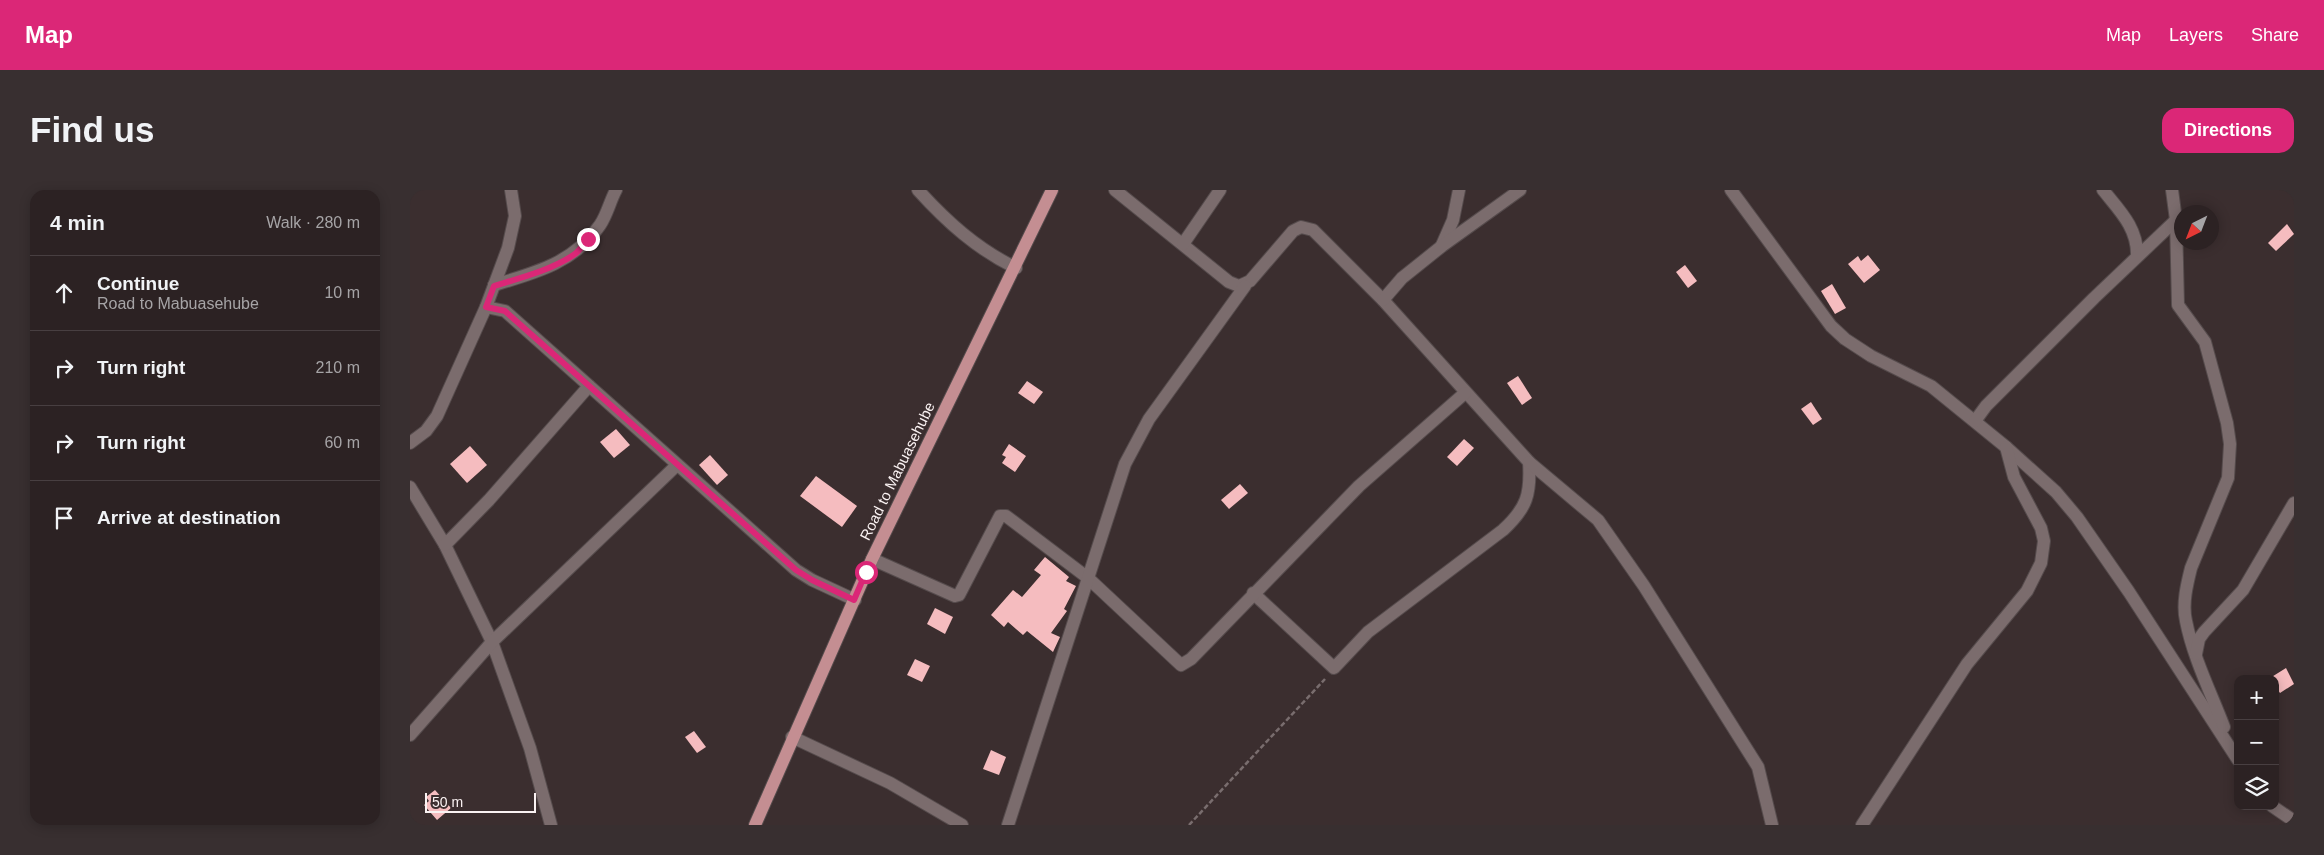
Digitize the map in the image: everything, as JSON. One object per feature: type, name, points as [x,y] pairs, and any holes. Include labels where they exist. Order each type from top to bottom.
[{"type":"main road","name":"Road to Mabuasehube","points":[[755,825],[792,737],[872,559],[1016,268],[1052,190]]},
{"type":"street","points":[[410,444],[426,431],[437,416],[486,307],[508,248],[515,216],[510,190]]},
{"type":"street","points":[[494,286],[529,275],[575,253],[600,225],[616,190]]},
{"type":"street","points":[[918,190],[969,241],[991,256],[1016,268]]},
{"type":"street","points":[[1116,190],[1233,285],[1245,286]]},
{"type":"street","points":[[1183,244],[1220,190]]},
{"type":"street","points":[[1442,246],[1455,213],[1459,190]]},
{"type":"street","points":[[1383,300],[1402,278],[1442,246],[1520,190]]},
{"type":"street","points":[[1731,190],[1831,326],[1845,339],[1871,356],[1931,386],[2006,446],[2056,492],[2077,517],[2129,592],[2234,753]]},
{"type":"street","points":[[2103,190],[2122,213],[2134,232],[2137,256]]},
{"type":"street","points":[[2172,190],[2174,205]]},
{"type":"street","points":[[1975,421],[2009,382],[2174,222]]},
{"type":"street","points":[[1008,825],[1018,800],[1125,464],[1149,419],[1245,286],[1293,231],[1301,227],[1307,227],[1320,236],[1383,300],[1529,462],[1598,520],[1644,586],[1760,772],[1772,825]]},
{"type":"street","points":[[2177,250],[2178,305],[2205,342],[2227,423],[2230,444],[2228,478],[2191,568],[2187,583],[2186,621],[2196,654],[2234,752]]},
{"type":"street","points":[[486,307],[505,311],[796,570],[812,580],[854,600]]},
{"type":"street","points":[[445,545],[489,500],[589,386]]},
{"type":"street","points":[[872,559],[955,596],[959,595],[1000,516],[1006,516],[1088,578],[1181,665],[1191,659],[1253,593],[1359,486],[1464,392]]},
{"type":"street","points":[[1862,825],[1967,664],[2027,591],[2041,563],[2044,541],[2041,528],[2014,477],[2006,446]]},
{"type":"street","points":[[1253,593],[1334,668],[1368,632],[1503,530],[1520,514],[1528,494],[1529,462]]},
{"type":"street","points":[[410,735],[492,642],[677,465]]},
{"type":"street","points":[[410,487],[445,545],[492,642],[530,748],[551,825]]},
{"type":"street","points":[[2196,654],[2199,639],[2243,590],[2294,503]]},
{"type":"street","points":[[792,737],[890,783],[962,825]]},
{"type":"street","points":[[2278,810],[2294,821]]},
{"type":"path","points":[[1189,825],[1334,668]]},
{"type":"building","points":[[2287,224],[2294,234],[2276,251],[2268,243]]},
{"type":"building","points":[[1868,255],[1880,270],[1864,283],[1848,264],[1858,256],[1861,261]]},
{"type":"building","points":[[1685,265],[1697,281],[1688,288],[1676,272]]},
{"type":"building","points":[[1832,284],[1846,308],[1835,314],[1821,291]]},
{"type":"building","points":[[1518,376],[1532,398],[1522,405],[1507,383]]},
{"type":"building","points":[[1027,381],[1043,392],[1034,404],[1018,393]]},
{"type":"building","points":[[1811,402],[1822,419],[1813,425],[1801,409]]},
{"type":"building","points":[[616,429],[630,445],[614,458],[600,442]]},
{"type":"building","points":[[1464,439],[1474,448],[1457,466],[1447,457]]},
{"type":"building","points":[[1009,444],[1026,456],[1015,472],[1002,463],[1006,457],[1002,455]]},
{"type":"building","points":[[470,446],[487,465],[467,483],[450,464]]},
{"type":"building","points":[[710,455],[728,475],[717,485],[699,465]]},
{"type":"building","points":[[816,476],[857,506],[842,527],[800,496]]},
{"type":"building","points":[[1240,484],[1248,493],[1229,509],[1221,500]]},
{"type":"building","points":[[1045,557],[1069,577],[1066,581],[1076,586],[1064,609],[1067,611],[1051,633],[1060,637],[1053,652],[1027,631],[1023,635],[1008,622],[1004,627],[991,615],[1013,590],[1022,597],[1041,575],[1034,570]]},
{"type":"building","points":[[935,608],[953,617],[945,634],[927,624]]},
{"type":"building","points":[[915,659],[930,666],[922,682],[907,675]]},
{"type":"building","points":[[2286,668],[2294,684],[2280,693],[2279,675],[2275,675]]},
{"type":"building","points":[[694,731],[706,747],[697,753],[685,737]]},
{"type":"building","points":[[991,750],[1006,757],[999,775],[983,769]]},
{"type":"building","points":[[435,790],[451,808],[437,820],[424,805],[429,801],[426,797]]},
{"type":"route","points":[[588,239],[575,253],[557,262],[529,275],[494,286],[486,307],[505,311],[804,576],[854,600],[866,572]]}]
